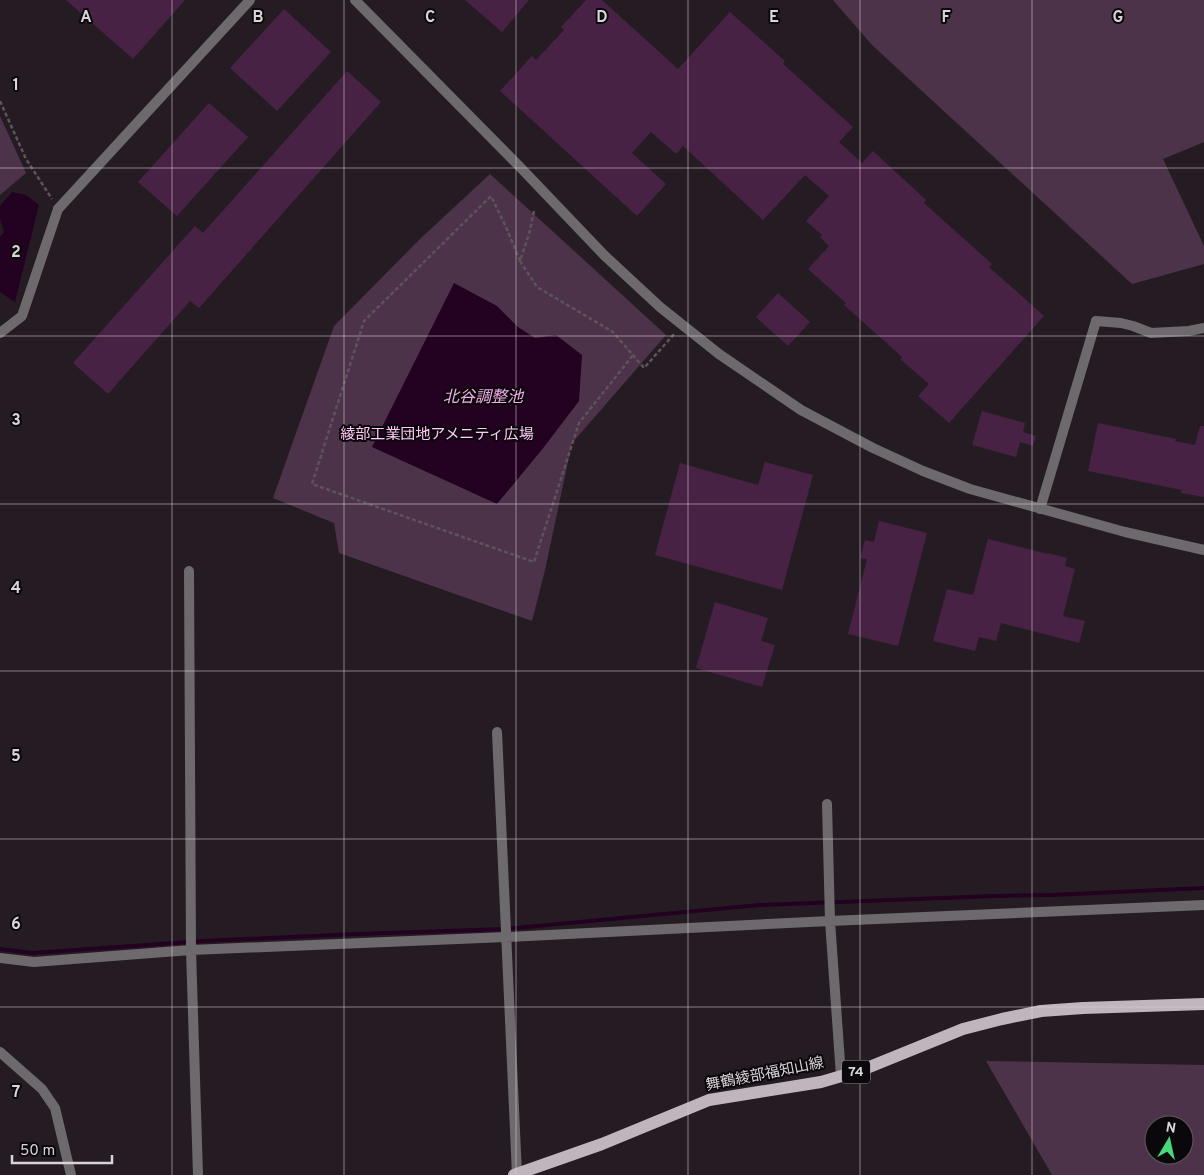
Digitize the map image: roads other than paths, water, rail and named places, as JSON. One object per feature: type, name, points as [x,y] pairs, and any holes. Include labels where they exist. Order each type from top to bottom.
[{"type":"main road","name":"舞鶴綾部福知山線","points":[[516,1175],[602,1144],[709,1100],[821,1082],[862,1070],[963,1029],[1002,1019],[1041,1011],[1204,1004]]},
{"type":"street","points":[[0,333],[22,316],[58,209],[250,0]]},
{"type":"street","points":[[355,0],[604,255],[660,307],[719,354],[801,410],[873,448],[923,471],[970,489],[1125,532],[1204,550]]},
{"type":"street","points":[[1040,509],[1096,321],[1121,323],[1151,333],[1189,331],[1204,328]]},
{"type":"street","points":[[188,571],[192,950],[198,1175]]},
{"type":"street","points":[[497,732],[516,1175]]},
{"type":"street","points":[[827,804],[830,921],[841,1076]]},
{"type":"street","points":[[0,958],[34,962],[192,950],[1204,904]]},
{"type":"street","points":[[0,1052],[42,1089],[55,1108],[71,1175]]},
{"type":"water","points":[[12,192],[26,195],[39,205],[15,302],[0,292],[0,237],[4,232],[0,219],[0,206]]},
{"type":"water","name":"北谷調整池","points":[[454,283],[497,306],[518,327],[535,338],[556,335],[582,355],[579,401],[497,504],[372,447]]},
{"type":"waterway","points":[[0,949],[33,953],[202,941],[505,929],[759,905],[1204,888]]},
{"type":"park label","name":"綾部工業団地アメニティ広場","points":[[437,435]]}]
